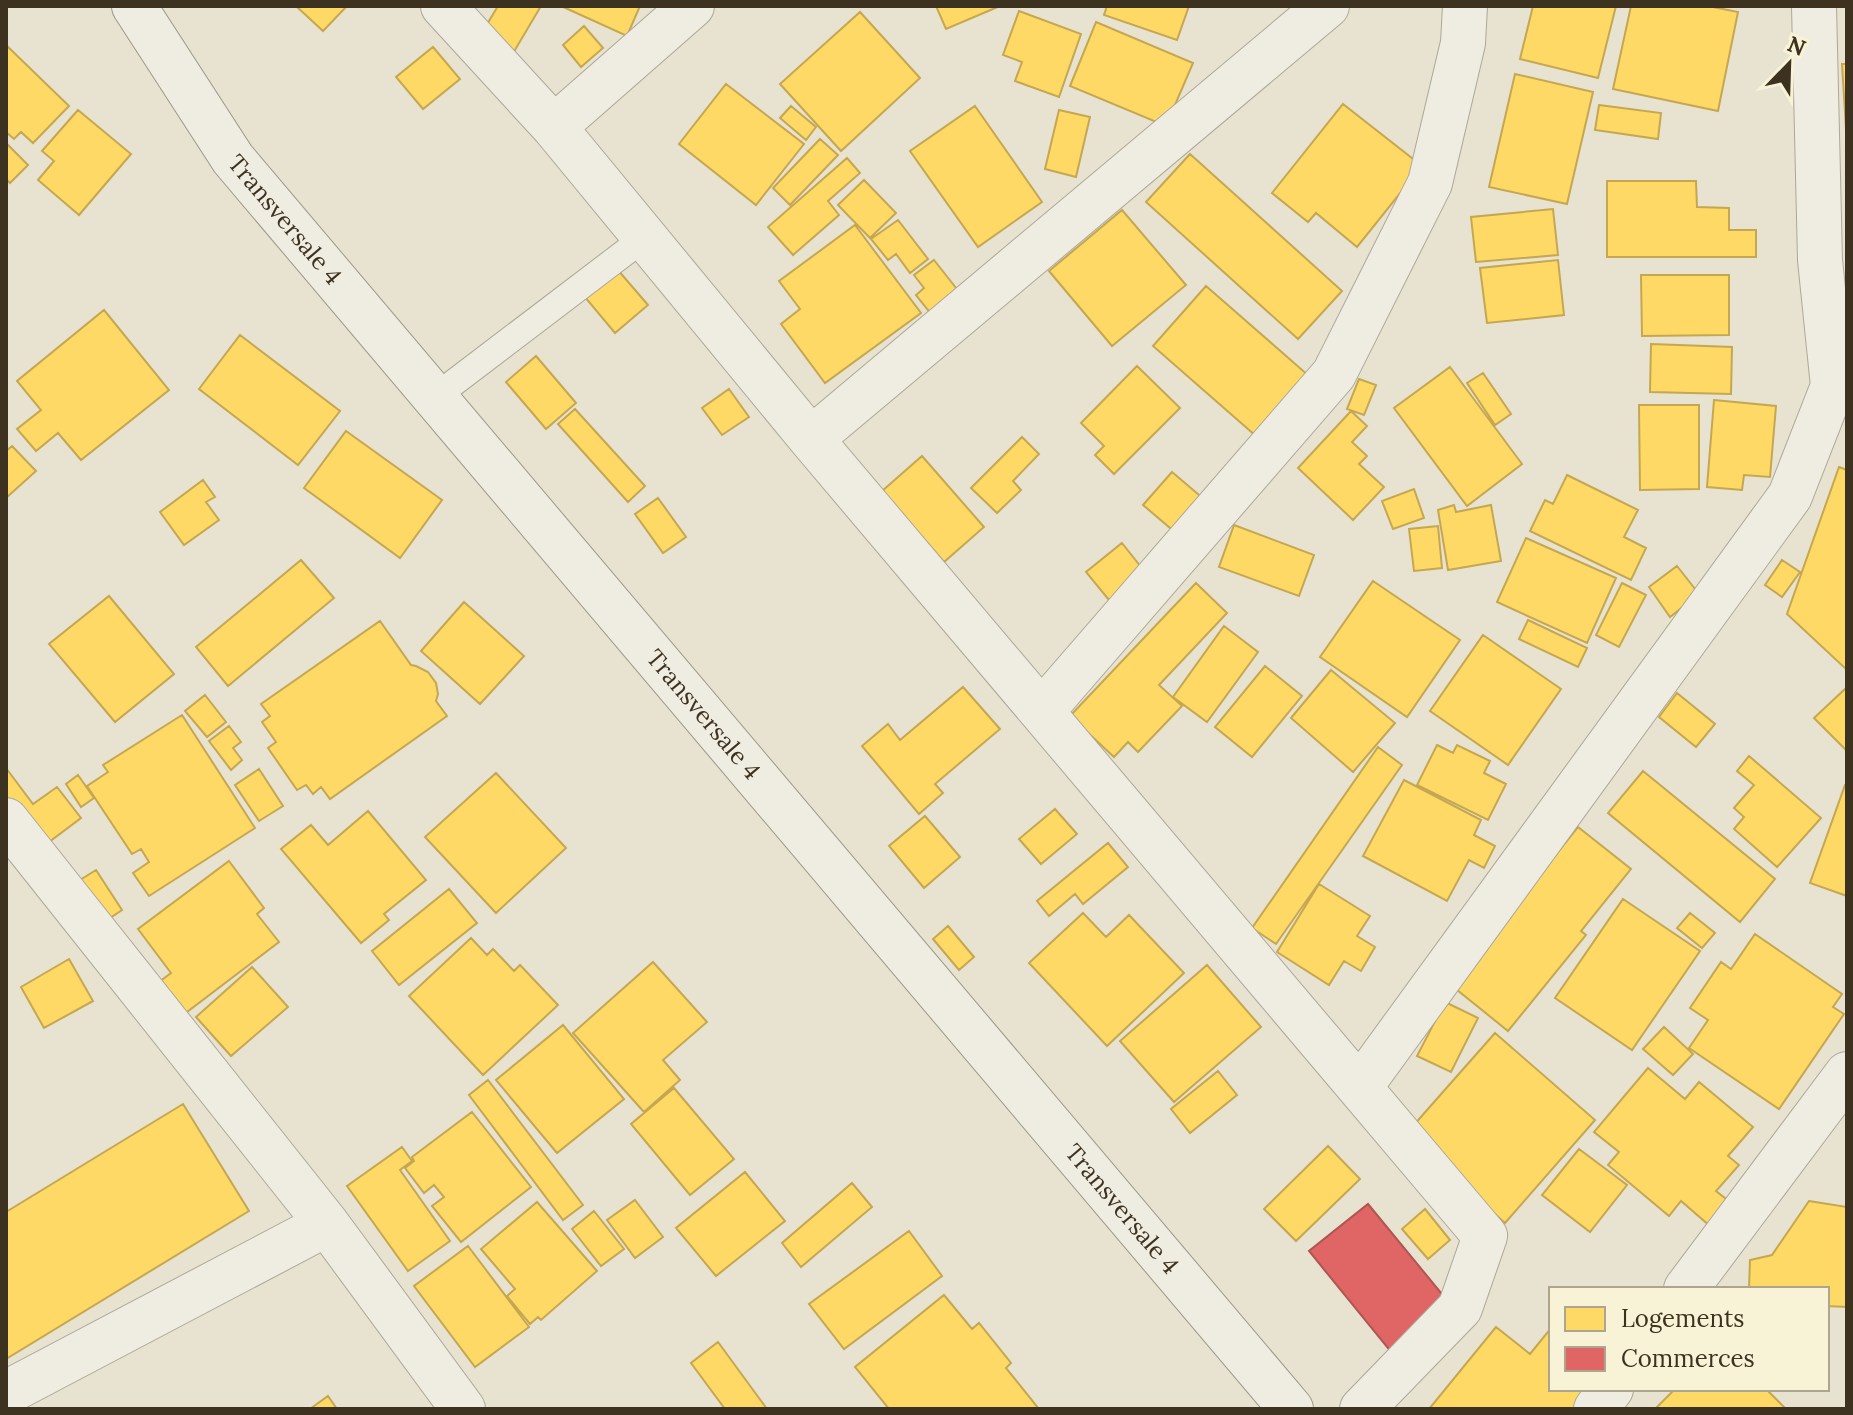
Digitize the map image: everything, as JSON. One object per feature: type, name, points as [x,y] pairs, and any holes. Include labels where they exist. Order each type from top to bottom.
[{"type":"street","name":"Transversale 4","points":[[134,6],[233,159],[1291,1409]]},
{"type":"street","points":[[443,6],[554,127],[811,439],[1485,1236],[1460,1308],[1362,1409]]},
{"type":"street","points":[[554,127],[692,6]]},
{"type":"street","points":[[811,439],[1327,6]]},
{"type":"street","points":[[1042,711],[1334,374],[1430,183],[1463,43],[1465,6]]},
{"type":"street","points":[[1360,1087],[1790,496],[1840,392],[1814,6]]},
{"type":"street","points":[[6,820],[327,1224],[463,1409]]},
{"type":"street","points":[[1687,1287],[1847,1074]]},
{"type":"street","points":[[6,1393],[327,1224]]},
{"type":"street","points":[[1596,1409],[1610,1391]]},
{"type":"lane","points":[[435,397],[644,238]]},
{"type":"building: Logements","points":[[296,6],[347,6],[323,31]]},
{"type":"building: Logements","points":[[498,6],[541,6],[512,55],[480,36]]},
{"type":"building: Logements","points":[[561,6],[640,6],[627,36]]},
{"type":"building: Logements","points":[[936,6],[1000,6],[946,29]]},
{"type":"building: Logements","points":[[1107,6],[1189,6],[1177,40],[1104,15]]},
{"type":"building: Logements","points":[[1533,6],[1616,6],[1598,78],[1520,59]]},
{"type":"building: Logements","points":[[1631,6],[1708,6],[1738,12],[1718,111],[1613,89]]},
{"type":"building: Logements","points":[[1019,11],[1081,34],[1059,97],[1015,81],[1022,62],[1003,55]]},
{"type":"building: Logements","points":[[860,12],[920,78],[841,151],[780,84]]},
{"type":"building: Logements","points":[[1096,22],[1193,63],[1166,126],[1070,86]]},
{"type":"building: Logements","points":[[584,26],[603,48],[581,67],[563,45]]},
{"type":"building: Logements","points":[[6,45],[69,106],[33,143],[21,132],[14,139],[6,132]]},
{"type":"building: Logements","points":[[433,47],[460,79],[423,109],[396,77]]},
{"type":"building: Logements","points":[[1842,64],[1847,64],[1847,145]]},
{"type":"building: Logements","points":[[1515,74],[1593,92],[1567,204],[1489,187]]},
{"type":"building: Logements","points":[[726,84],[804,144],[756,205],[679,144]]},
{"type":"building: Logements","points":[[1343,104],[1422,166],[1357,247],[1316,213],[1308,222],[1272,193]]},
{"type":"building: Logements","points":[[1599,105],[1661,113],[1658,139],[1595,130]]},
{"type":"building: Logements","points":[[791,106],[816,127],[806,140],[780,118]]},
{"type":"building: Logements","points":[[975,106],[1042,202],[978,247],[910,151]]},
{"type":"building: Logements","points":[[78,110],[131,154],[79,215],[38,180],[54,161],[42,151]]},
{"type":"building: Logements","points":[[1059,110],[1090,117],[1076,177],[1045,169]]},
{"type":"building: Logements","points":[[820,139],[838,155],[790,205],[773,188]]},
{"type":"building: Logements","points":[[6,143],[28,165],[10,183],[6,179]]},
{"type":"building: Logements","points":[[1190,154],[1342,291],[1298,339],[1146,202]]},
{"type":"building: Logements","points":[[847,158],[860,173],[828,201],[839,215],[793,255],[768,227]]},
{"type":"building: Logements","points":[[864,180],[896,213],[870,238],[838,205]]},
{"type":"building: Logements","points":[[1607,181],[1696,181],[1697,207],[1729,208],[1729,230],[1756,230],[1756,257],[1607,257]]},
{"type":"building: Logements","points":[[1553,209],[1558,255],[1476,262],[1471,217]]},
{"type":"building: Logements","points":[[1122,210],[1186,285],[1112,346],[1049,271]]},
{"type":"building: Logements","points":[[898,220],[928,259],[910,273],[896,254],[888,260],[871,239]]},
{"type":"building: Logements","points":[[855,225],[921,313],[825,383],[781,324],[800,309],[779,281]]},
{"type":"building: Logements","points":[[934,260],[960,293],[932,315],[916,295],[924,288],[914,275]]},
{"type":"building: Logements","points":[[1558,260],[1564,315],[1487,323],[1480,268]]},
{"type":"building: Logements","points":[[617,269],[648,305],[615,333],[584,296]]},
{"type":"building: Logements","points":[[1641,275],[1729,275],[1729,335],[1642,336]]},
{"type":"building: Logements","points":[[1206,286],[1309,376],[1256,436],[1153,346]]},
{"type":"building: Logements","points":[[104,310],[169,390],[81,460],[58,433],[36,451],[17,429],[41,410],[17,381]]},
{"type":"building: Logements","points":[[240,335],[340,411],[298,465],[199,389]]},
{"type":"building: Logements","points":[[1651,344],[1732,347],[1731,394],[1650,392]]},
{"type":"building: Logements","points":[[536,356],[576,403],[546,429],[506,382]]},
{"type":"building: Logements","points":[[1137,366],[1180,408],[1114,474],[1095,455],[1104,446],[1081,423]]},
{"type":"building: Logements","points":[[1450,367],[1522,464],[1467,506],[1394,408]]},
{"type":"building: Logements","points":[[1483,373],[1511,414],[1495,425],[1467,383]]},
{"type":"building: Logements","points":[[1359,379],[1376,385],[1364,415],[1347,409]]},
{"type":"building: Logements","points":[[729,389],[749,417],[722,435],[702,408]]},
{"type":"building: Logements","points":[[1714,400],[1776,406],[1770,477],[1744,475],[1742,490],[1707,487]]},
{"type":"building: Logements","points":[[1639,405],[1699,405],[1699,489],[1640,490]]},
{"type":"building: Logements","points":[[575,409],[645,486],[628,502],[558,424]]},
{"type":"building: Logements","points":[[1351,411],[1367,426],[1352,442],[1367,456],[1359,464],[1384,487],[1353,520],[1298,468]]},
{"type":"building: Logements","points":[[346,431],[442,500],[400,558],[304,488]]},
{"type":"building: Logements","points":[[1022,437],[1039,454],[1013,481],[1021,490],[997,513],[971,488]]},
{"type":"building: Logements","points":[[12,446],[36,471],[6,498],[6,451]]},
{"type":"building: Logements","points":[[922,456],[984,527],[944,562],[882,491]]},
{"type":"building: Logements","points":[[1839,467],[1847,470],[1847,670],[1787,614]]},
{"type":"building: Logements","points":[[1172,472],[1205,500],[1176,533],[1143,505]]},
{"type":"building: Logements","points":[[1567,475],[1638,510],[1624,537],[1646,548],[1631,580],[1530,531],[1545,500],[1553,504]]},
{"type":"building: Logements","points":[[203,480],[215,497],[206,502],[219,520],[184,545],[160,512]]},
{"type":"building: Logements","points":[[1414,489],[1424,518],[1393,529],[1382,501]]},
{"type":"building: Logements","points":[[658,498],[686,537],[663,553],[635,514]]},
{"type":"building: Logements","points":[[1454,505],[1456,512],[1491,505],[1501,561],[1448,570],[1438,510]]},
{"type":"building: Logements","points":[[1234,525],[1314,555],[1299,596],[1219,567]]},
{"type":"building: Logements","points":[[1438,526],[1442,568],[1414,571],[1409,529]]},
{"type":"building: Logements","points":[[1526,538],[1616,578],[1587,643],[1497,602]]},
{"type":"building: Logements","points":[[1122,543],[1145,572],[1109,600],[1086,572]]},
{"type":"building: Logements","points":[[301,560],[334,598],[228,686],[196,647]]},
{"type":"building: Logements","points":[[1782,560],[1800,572],[1782,597],[1765,585]]},
{"type":"building: Logements","points":[[1677,566],[1699,594],[1670,617],[1649,587]]},
{"type":"building: Logements","points":[[1373,581],[1460,640],[1407,717],[1320,657]]},
{"type":"building: Logements","points":[[1196,583],[1227,613],[1159,685],[1182,706],[1138,752],[1128,742],[1114,757],[1070,716]]},
{"type":"building: Logements","points":[[1622,583],[1646,595],[1619,647],[1596,635]]},
{"type":"building: Logements","points":[[109,596],[174,674],[115,722],[49,644]]},
{"type":"building: Logements","points":[[464,602],[524,656],[480,704],[421,651]]},
{"type":"building: Logements","points":[[1528,620],[1587,648],[1578,667],[1519,639]]},
{"type":"building: Logements","points":[[380,621],[411,665],[428,672],[436,683],[436,701],[447,716],[330,799],[321,787],[313,794],[306,785],[297,790],[268,748],[276,742],[262,722],[270,716],[261,704]]},
{"type":"building: Logements","points":[[1224,626],[1258,652],[1207,722],[1173,697]]},
{"type":"building: Logements","points":[[1483,635],[1561,689],[1508,765],[1430,711]]},
{"type":"building: Logements","points":[[1265,666],[1302,696],[1252,757],[1215,727]]},
{"type":"building: Logements","points":[[1331,670],[1395,723],[1353,772],[1291,718]]},
{"type":"building: Logements","points":[[963,687],[1000,729],[935,784],[943,793],[919,814],[862,746],[888,724],[900,740]]},
{"type":"building: Logements","points":[[1845,689],[1847,691],[1847,751],[1814,718]]},
{"type":"building: Logements","points":[[1677,693],[1715,724],[1696,747],[1659,717]]},
{"type":"building: Logements","points":[[205,695],[226,722],[207,737],[185,711]]},
{"type":"building: Logements","points":[[182,715],[255,828],[149,896],[133,873],[149,862],[141,849],[132,854],[87,786],[108,772],[103,765]]},
{"type":"building: Logements","points":[[229,726],[241,742],[233,748],[242,760],[231,770],[209,741]]},
{"type":"building: Logements","points":[[1437,745],[1453,753],[1457,745],[1490,761],[1484,773],[1506,784],[1488,820],[1417,785]]},
{"type":"building: Logements","points":[[1378,747],[1402,765],[1276,944],[1252,928]]},
{"type":"building: Logements","points":[[1749,756],[1821,818],[1777,867],[1734,829],[1744,817],[1734,808],[1754,785],[1737,771]]},
{"type":"building: Logements","points":[[6,768],[33,804],[57,787],[81,818],[41,848],[6,802]]},
{"type":"building: Logements","points":[[259,769],[283,806],[259,821],[235,785]]},
{"type":"building: Logements","points":[[1643,771],[1775,879],[1740,922],[1608,813]]},
{"type":"building: Logements","points":[[496,773],[566,848],[496,913],[425,837]]},
{"type":"building: Logements","points":[[78,775],[94,798],[81,807],[66,784]]},
{"type":"building: Logements","points":[[1404,780],[1481,820],[1474,835],[1495,846],[1484,868],[1469,860],[1447,901],[1363,856]]},
{"type":"building: Logements","points":[[1847,785],[1847,896],[1810,883]]},
{"type":"building: Logements","points":[[1055,809],[1077,834],[1041,864],[1019,839]]},
{"type":"building: Logements","points":[[368,811],[426,880],[384,914],[389,920],[361,943],[281,849],[311,825],[328,845]]},
{"type":"building: Logements","points":[[925,816],[960,857],[924,888],[889,846]]},
{"type":"building: Logements","points":[[1578,827],[1631,869],[1581,931],[1586,935],[1508,1031],[1451,985]]},
{"type":"building: Logements","points":[[1108,843],[1128,867],[1083,904],[1075,894],[1049,916],[1037,901]]},
{"type":"building: Logements","points":[[229,861],[264,908],[257,914],[279,942],[183,1015],[159,982],[171,973],[138,929]]},
{"type":"building: Logements","points":[[96,870],[122,910],[98,926],[72,885]]},
{"type":"building: Logements","points":[[1319,884],[1370,916],[1357,936],[1375,947],[1361,971],[1344,961],[1329,985],[1277,952]]},
{"type":"building: Logements","points":[[449,889],[477,923],[399,985],[372,951]]},
{"type":"building: Logements","points":[[1623,899],[1700,951],[1632,1050],[1555,998]]},
{"type":"building: Logements","points":[[1083,913],[1106,937],[1129,915],[1184,973],[1107,1046],[1029,963]]},
{"type":"building: Logements","points":[[1690,913],[1715,933],[1702,948],[1677,928]]},
{"type":"building: Logements","points":[[948,926],[974,957],[959,970],[933,939]]},
{"type":"building: Logements","points":[[1755,934],[1842,994],[1833,1007],[1844,1014],[1779,1109],[1689,1048],[1708,1020],[1690,1008],[1721,962],[1731,969]]},
{"type":"building: Logements","points":[[471,938],[487,955],[493,949],[514,971],[520,965],[558,1005],[483,1075],[409,996]]},
{"type":"building: Logements","points":[[69,959],[93,1001],[44,1028],[21,987]]},
{"type":"building: Logements","points":[[653,962],[707,1022],[663,1060],[680,1080],[644,1112],[573,1033]]},
{"type":"building: Logements","points":[[1207,965],[1261,1027],[1174,1102],[1120,1041]]},
{"type":"building: Logements","points":[[252,967],[288,1007],[231,1056],[196,1017]]},
{"type":"building: Logements","points":[[1445,1002],[1478,1018],[1451,1072],[1417,1056]]},
{"type":"building: Logements","points":[[563,1025],[624,1099],[557,1153],[496,1080]]},
{"type":"building: Logements","points":[[1664,1027],[1693,1054],[1673,1075],[1643,1049]]},
{"type":"building: Logements","points":[[1495,1033],[1595,1120],[1505,1223],[1405,1135]]},
{"type":"building: Logements","points":[[1648,1068],[1685,1099],[1699,1082],[1753,1127],[1728,1156],[1739,1165],[1716,1191],[1730,1202],[1710,1226],[1681,1201],[1669,1216],[1608,1165],[1619,1152],[1594,1132]]},
{"type":"building: Logements","points":[[1218,1071],[1237,1095],[1190,1133],[1171,1109]]},
{"type":"building: Logements","points":[[488,1080],[583,1205],[563,1220],[469,1095]]},
{"type":"building: Logements","points":[[674,1088],[734,1159],[690,1195],[631,1124]]},
{"type":"building: Logements","points":[[183,1104],[249,1211],[6,1359],[6,1212]]},
{"type":"building: Logements","points":[[472,1112],[531,1187],[461,1242],[432,1206],[444,1197],[434,1185],[424,1193],[405,1168],[414,1161],[412,1157]]},
{"type":"building: Logements","points":[[1328,1146],[1360,1179],[1296,1241],[1264,1209]]},
{"type":"building: Logements","points":[[402,1147],[412,1161],[400,1170],[450,1241],[408,1271],[347,1186]]},
{"type":"building: Logements","points":[[1579,1149],[1627,1185],[1590,1232],[1542,1195]]},
{"type":"building: Logements","points":[[745,1172],[785,1221],[716,1276],[676,1228]]},
{"type":"building: Logements","points":[[852,1183],[872,1207],[801,1267],[782,1243]]},
{"type":"building: Logements","points":[[635,1200],[663,1237],[635,1258],[607,1220]]},
{"type":"building: Logements","points":[[1809,1201],[1847,1207],[1847,1307],[1829,1306],[1829,1287],[1749,1287],[1750,1260],[1772,1255]]},
{"type":"building: Logements","points":[[537,1202],[597,1271],[541,1320],[538,1317],[530,1324],[507,1296],[515,1289],[481,1249]]},
{"type":"building: Logements","points":[[1425,1209],[1450,1240],[1428,1259],[1402,1229]]},
{"type":"building: Logements","points":[[594,1211],[624,1249],[601,1266],[572,1229]]},
{"type":"building: Logements","points":[[909,1231],[942,1276],[844,1349],[809,1304]]},
{"type":"building: Logements","points":[[468,1246],[529,1327],[475,1367],[414,1286]]},
{"type":"building: Logements","points":[[944,1295],[972,1329],[979,1323],[1011,1363],[1006,1368],[1039,1409],[889,1409],[855,1367]]},
{"type":"building: Logements","points":[[1496,1327],[1530,1354],[1549,1330],[1549,1391],[1593,1391],[1579,1409],[1429,1409]]},
{"type":"building: Logements","points":[[718,1342],[767,1409],[725,1409],[691,1363]]},
{"type":"building: Logements","points":[[1673,1391],[1768,1391],[1786,1409],[1655,1409]]},
{"type":"building: Logements","points":[[328,1396],[337,1409],[310,1409]]},
{"type":"building: Commerces","points":[[1368,1204],[1446,1299],[1396,1358],[1309,1251]]}]
